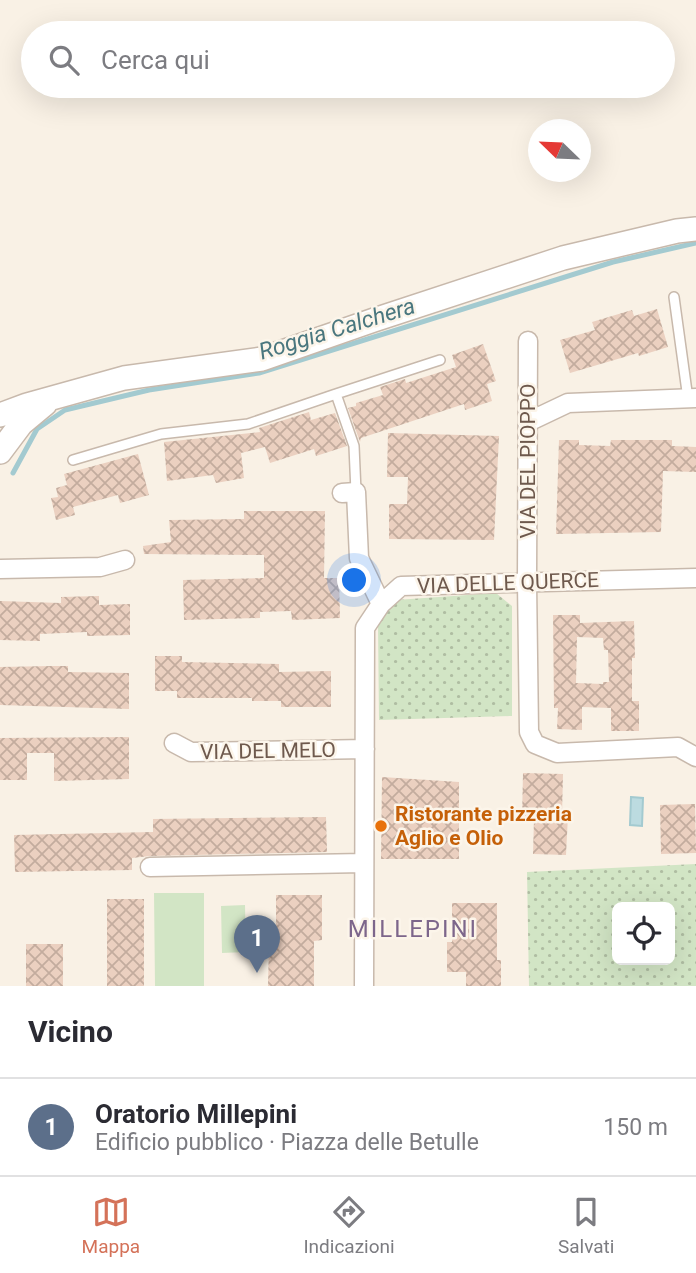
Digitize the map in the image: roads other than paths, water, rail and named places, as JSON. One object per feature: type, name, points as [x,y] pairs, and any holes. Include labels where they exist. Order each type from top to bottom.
[{"type":"street","points":[[0,415],[124,378],[262,359],[563,258],[696,229]]},
{"type":"street","name":"VIA DEL PIOPPO","points":[[528,341],[529,732],[535,744],[557,753],[678,747],[696,757]]},
{"type":"street","points":[[0,452],[20,424],[54,398]]},
{"type":"street","points":[[528,422],[568,403],[692,399]]},
{"type":"street","points":[[0,400],[27,405]]},
{"type":"street","points":[[349,492],[359,558],[381,604]]},
{"type":"street","points":[[0,569],[100,567],[125,560]]},
{"type":"street","name":"VIA DELLE QUERCE","points":[[364,986],[365,628],[381,604],[401,586],[696,578]]},
{"type":"street","name":"VIA DEL MELO","points":[[174,743],[191,752],[365,749]]},
{"type":"street","points":[[149,867],[364,863]]},
{"type":"lane","points":[[674,297],[692,399]]},
{"type":"lane","points":[[73,460],[161,434],[248,424],[440,360]]},
{"type":"lane","points":[[336,394],[354,446],[349,492]]},
{"type":"water","points":[[631,797],[643,798],[642,826],[630,825]]},
{"type":"waterway","name":"Roggia Calchera","points":[[13,473],[37,429],[65,410],[149,390],[259,373],[613,262],[696,243]]},
{"type":"place","name":"Ristorante pizzeria Aglio e Olio","points":[[381,826]]},
{"type":"place","name":"Oratorio Millepini","points":[[257,973]]},
{"type":"district","name":"MILLEPINI","points":[[413,929]]}]
